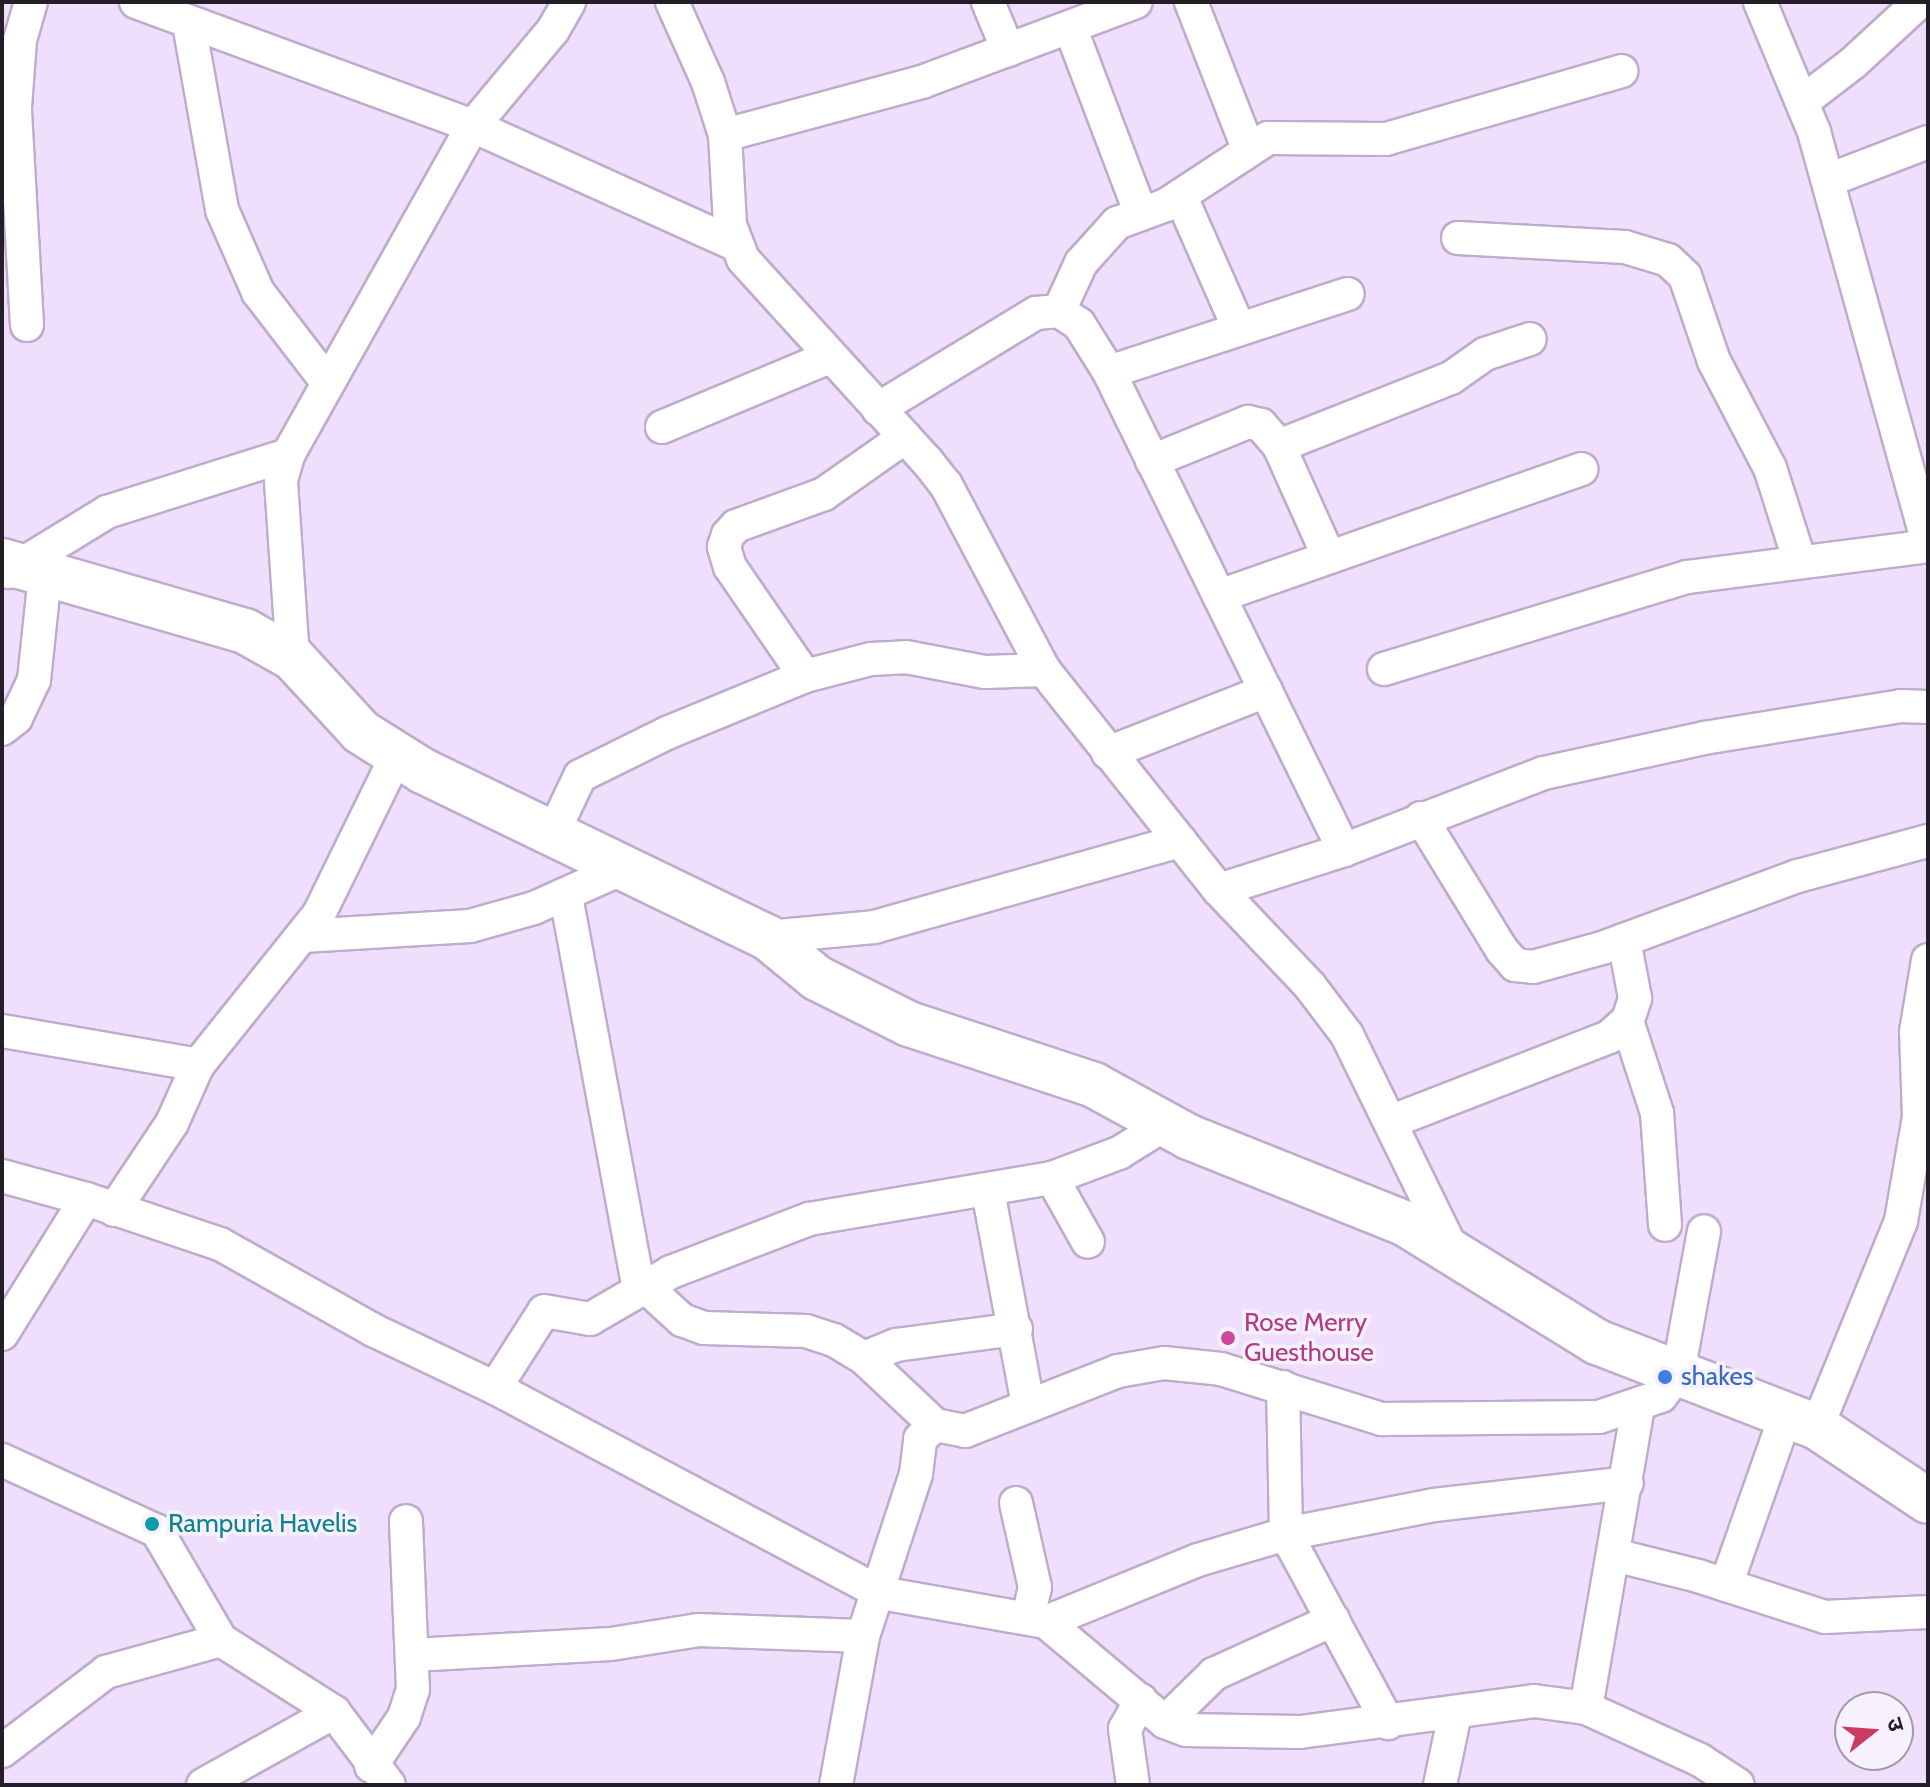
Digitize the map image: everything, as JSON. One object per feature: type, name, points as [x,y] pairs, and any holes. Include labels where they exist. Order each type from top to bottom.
[{"type":"street","points":[[27,325],[15,107],[20,40],[31,2]]},
{"type":"street","points":[[136,2],[473,126],[737,245]]},
{"type":"street","points":[[293,658],[281,480],[288,455],[473,126],[553,30],[569,2]]},
{"type":"street","points":[[672,2],[708,82],[725,135],[730,225],[737,245],[765,288],[946,485],[1044,670],[1219,890],[1310,986],[1347,1035],[1453,1251]]},
{"type":"street","points":[[988,2],[1008,50]]},
{"type":"street","points":[[725,135],[922,82],[1136,2]]},
{"type":"street","points":[[1191,2],[1248,148]]},
{"type":"street","points":[[1384,669],[1687,577],[1799,559],[1928,545],[1829,180],[1802,102],[1760,2]]},
{"type":"street","points":[[1802,102],[1853,63],[1919,2]]},
{"type":"street","points":[[189,24],[222,210],[258,292],[327,382]]},
{"type":"street","points":[[1070,27],[1141,214]]},
{"type":"street","points":[[1059,311],[1070,282],[1100,239],[1117,223],[1181,197],[1248,148],[1283,137],[1386,139],[1621,71]]},
{"type":"street","points":[[1829,180],[1928,142]]},
{"type":"street","points":[[1181,197],[1238,326]]},
{"type":"street","points":[[1458,238],[1625,247],[1668,260],[1685,276],[1714,361],[1770,468],[1799,559]]},
{"type":"street","points":[[1109,372],[1238,326],[1348,294]]},
{"type":"street","points":[[878,409],[1036,313],[1059,311],[1079,324],[1109,372],[1344,850]]},
{"type":"street","points":[[1279,446],[1451,378],[1485,354],[1530,339]]},
{"type":"street","points":[[662,427],[829,357]]},
{"type":"street","points":[[1152,461],[1248,422],[1261,425],[1279,446],[1329,557]]},
{"type":"street","points":[[805,676],[730,567],[724,547],[728,535],[736,526],[824,494],[905,437]]},
{"type":"street","points":[[17,570],[117,507],[288,455]]},
{"type":"street","points":[[1219,596],[1581,469]]},
{"type":"street","points":[[17,570],[245,631],[293,658],[361,732],[397,755],[621,869],[767,937],[817,978],[909,1024],[1094,1085],[1164,1125],[1406,1224],[1597,1342],[1802,1421],[1928,1501]]},
{"type":"street","points":[[2,729],[16,718],[34,680],[17,570]]},
{"type":"street","points":[[552,835],[580,776],[667,733],[805,676],[871,659],[906,657],[985,672],[1044,670]]},
{"type":"street","points":[[1108,753],[1266,691]]},
{"type":"street","points":[[1219,890],[1344,850],[1513,783],[1629,752],[1901,706],[1928,707]]},
{"type":"street","points":[[2,1334],[100,1205],[172,1123],[198,1065],[243,1003],[303,936],[351,856],[397,755]]},
{"type":"street","points":[[1421,818],[1515,965],[1560,961],[1624,940],[1746,892],[1928,841]]},
{"type":"street","points":[[767,937],[874,927],[1180,841]]},
{"type":"street","points":[[303,936],[470,926],[566,896],[621,869]]},
{"type":"street","points":[[566,896],[630,1256],[644,1288],[682,1320],[704,1328],[806,1331],[864,1358],[935,1425],[965,1431],[1118,1371],[1164,1363],[1221,1369],[1382,1419],[1435,1422],[1599,1417],[1661,1396],[1678,1373],[1704,1231]]},
{"type":"street","points":[[1390,1122],[1538,1069],[1609,1037],[1627,1021],[1635,998],[1624,940]]},
{"type":"street","points":[[1726,1585],[1802,1421],[1901,1221],[1919,1117],[1916,1032],[1928,960]]},
{"type":"street","points":[[1627,1021],[1657,1113],[1665,1225]]},
{"type":"street","points":[[2,1031],[198,1065]]},
{"type":"street","points":[[495,1388],[544,1311],[590,1319],[671,1272],[809,1219],[1052,1178],[1119,1153],[1164,1125]]},
{"type":"street","points":[[2,1176],[220,1244],[373,1330],[495,1388],[881,1593],[1037,1620],[1165,1722],[1186,1730],[1300,1732],[1388,1723],[1534,1701],[1586,1708],[1700,1760],[1738,1785]]},
{"type":"street","points":[[1052,1178],[1088,1242]]},
{"type":"street","points":[[988,1191],[1028,1405]]},
{"type":"street","points":[[864,1358],[896,1345],[1016,1329]]},
{"type":"street","points":[[1283,1387],[1286,1534],[1388,1723]]},
{"type":"street","points":[[1586,1708],[1638,1406]]},
{"type":"street","points":[[836,1785],[863,1636],[881,1593],[916,1474],[920,1439],[935,1425]]},
{"type":"street","points":[[2,1460],[157,1531],[221,1640],[334,1712],[380,1775]]},
{"type":"street","points":[[1037,1620],[1198,1560],[1286,1534],[1434,1505],[1627,1483]]},
{"type":"street","points":[[1016,1503],[1035,1587],[1037,1620]]},
{"type":"street","points":[[380,1775],[413,1690],[406,1521]]},
{"type":"street","points":[[1614,1555],[1726,1585],[1825,1617],[1928,1612]]},
{"type":"street","points":[[1165,1722],[1214,1674],[1333,1620]]},
{"type":"street","points":[[413,1655],[611,1644],[698,1630],[863,1636]]},
{"type":"street","points":[[2,1751],[106,1672],[221,1640]]},
{"type":"street","points":[[1133,1785],[1125,1729],[1141,1700]]},
{"type":"street","points":[[203,1785],[334,1712]]},
{"type":"street","points":[[1440,1785],[1455,1714]]},
{"type":"place","name":"Rose Merry Guesthouse","points":[[1228,1338]]},
{"type":"place","name":"shakes","points":[[1665,1377]]},
{"type":"place","name":"Rampuria Havelis","points":[[152,1524]]}]
